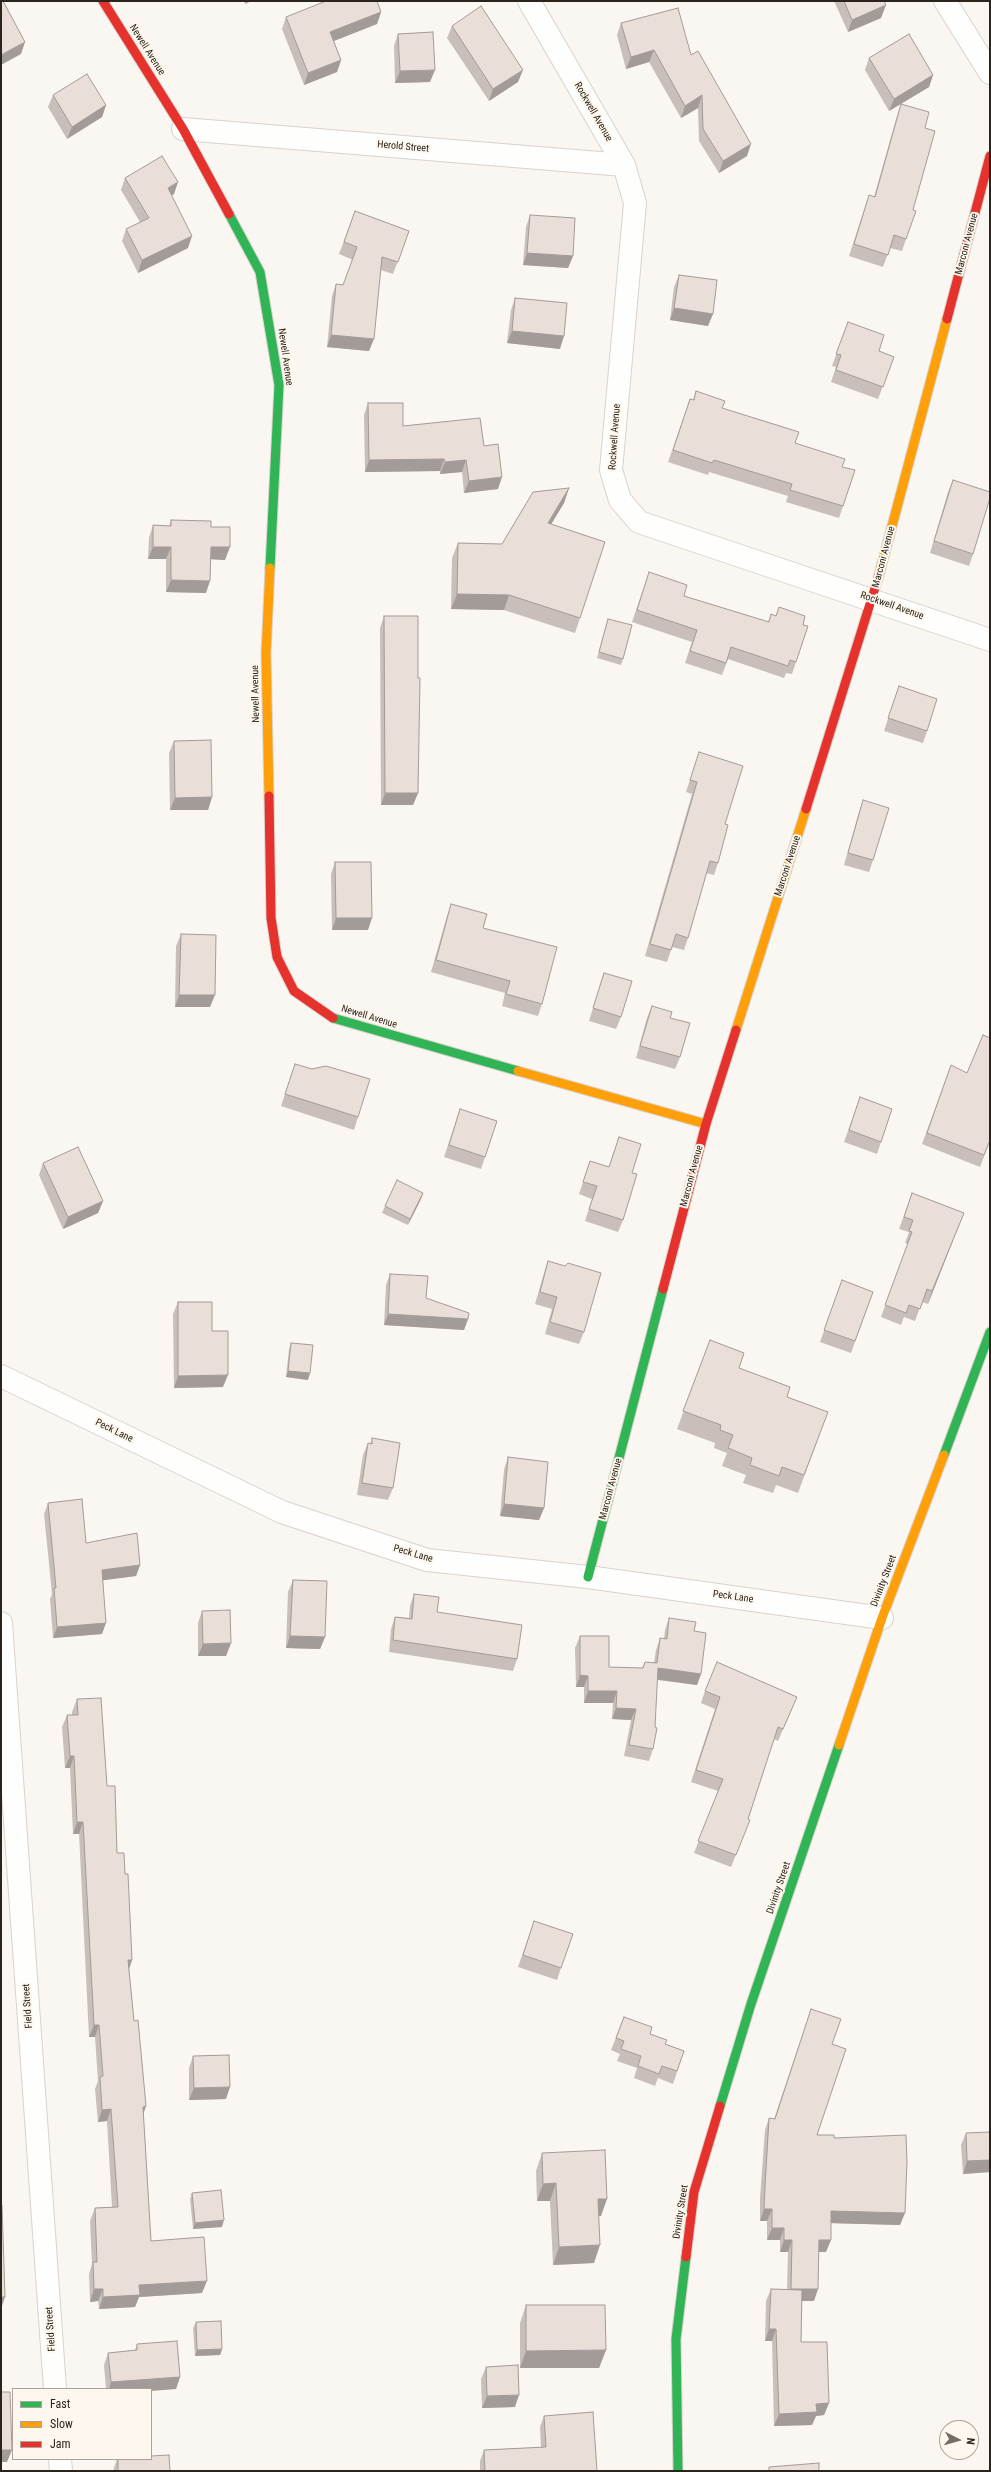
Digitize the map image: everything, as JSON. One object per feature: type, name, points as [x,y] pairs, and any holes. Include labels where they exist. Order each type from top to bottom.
[{"type":"street","name":"Newell Avenue","points":[[103,1],[183,129],[260,272],[279,385],[266,653],[271,918],[276,957],[294,991],[336,1020],[706,1124]]},
{"type":"street","name":"Rockwell Avenue","points":[[529,1],[624,165],[635,203],[611,470],[620,500],[638,522],[873,599],[990,640]]},
{"type":"street","points":[[945,1],[990,73]]},
{"type":"street","name":"Herold Street","points":[[183,129],[624,165]]},
{"type":"street","name":"Marconi Avenue","points":[[588,1577],[706,1124],[873,599],[990,156]]},
{"type":"street","name":"Divinity Street","points":[[678,2471],[676,2339],[694,2192],[751,2004],[882,1618],[990,1332]]},
{"type":"street","name":"Peck Lane","points":[[1,1376],[282,1512],[427,1560],[588,1577],[882,1618]]},
{"type":"street","name":"Field Street","points":[[1,1623],[55,2388]]},
{"type":"street","points":[[60,2460],[61,2471]]},
{"type":"building","points":[[1,1],[3,1],[25,42],[1,55]]},
{"type":"building","points":[[326,1],[377,1],[381,12],[330,32],[341,60],[308,73],[286,17]]},
{"type":"building","points":[[844,1],[884,1],[886,5],[852,20]]},
{"type":"building","points":[[481,6],[523,70],[493,89],[452,26]]},
{"type":"building","points":[[678,8],[691,55],[698,51],[751,144],[723,161],[703,129],[702,95],[685,106],[654,50],[631,57],[621,23]]},
{"type":"building","points":[[433,32],[435,70],[400,71],[398,34]]},
{"type":"building","points":[[909,34],[933,75],[894,99],[869,58]]},
{"type":"building","points":[[87,74],[106,105],[72,127],[53,95]]},
{"type":"building","points":[[901,104],[929,112],[925,128],[935,131],[913,210],[916,211],[906,239],[894,235],[888,255],[854,244],[869,195],[875,197]]},
{"type":"building","points":[[162,156],[178,182],[168,188],[192,236],[142,260],[126,229],[149,218],[125,178]]},
{"type":"building","points":[[355,211],[409,231],[398,262],[382,257],[374,339],[331,335],[336,284],[343,285],[357,247],[344,242]]},
{"type":"building","points":[[530,215],[575,218],[573,256],[527,253]]},
{"type":"building","points":[[679,275],[717,280],[713,314],[674,308]]},
{"type":"building","points":[[515,298],[567,303],[564,336],[512,331]]},
{"type":"building","points":[[848,322],[884,335],[879,351],[894,357],[883,387],[836,370],[841,355],[836,354]]},
{"type":"building","points":[[696,391],[725,401],[722,408],[799,432],[795,443],[845,459],[842,467],[855,470],[843,506],[790,490],[792,484],[714,460],[712,463],[673,450],[690,399],[694,400]]},
{"type":"building","points":[[368,403],[403,403],[403,426],[480,418],[484,446],[498,444],[502,477],[469,481],[466,460],[445,462],[444,459],[369,460]]},
{"type":"building","points":[[953,480],[990,492],[990,498],[973,554],[934,541]]},
{"type":"building","points":[[569,488],[548,523],[605,542],[580,618],[509,595],[457,594],[458,543],[502,544],[533,492]]},
{"type":"building","points":[[171,520],[211,521],[211,527],[230,527],[230,547],[211,547],[210,581],[171,580],[171,547],[153,547],[153,525],[171,526]]},
{"type":"building","points":[[649,572],[687,585],[684,596],[769,622],[771,614],[776,616],[779,607],[805,616],[803,625],[808,626],[796,662],[790,660],[788,666],[731,647],[726,663],[690,651],[697,630],[637,610]]},
{"type":"building","points":[[384,616],[418,616],[418,678],[420,678],[418,793],[385,793]]},
{"type":"building","points":[[608,619],[632,625],[623,659],[599,652]]},
{"type":"building","points":[[899,686],[937,699],[927,731],[888,718]]},
{"type":"building","points":[[211,740],[212,797],[175,798],[174,741]]},
{"type":"building","points":[[699,752],[743,766],[725,824],[728,825],[718,863],[710,861],[688,938],[676,934],[671,950],[650,944],[697,782],[690,780]]},
{"type":"building","points":[[863,800],[889,808],[873,860],[848,853]]},
{"type":"building","points":[[335,862],[371,862],[372,918],[336,918]]},
{"type":"building","points":[[451,904],[487,914],[483,928],[557,947],[542,1004],[506,994],[510,981],[436,960]]},
{"type":"building","points":[[181,934],[216,935],[215,995],[179,995]]},
{"type":"building","points":[[604,973],[632,981],[621,1017],[593,1008]]},
{"type":"building","points":[[652,1006],[672,1012],[670,1018],[690,1023],[680,1057],[640,1046]]},
{"type":"building","points":[[983,1035],[990,1038],[990,1140],[984,1155],[927,1133],[951,1065],[967,1073]]},
{"type":"building","points":[[295,1064],[312,1069],[326,1066],[370,1079],[358,1117],[285,1094]]},
{"type":"building","points":[[860,1097],[892,1109],[881,1142],[849,1130]]},
{"type":"building","points":[[460,1109],[497,1121],[485,1157],[449,1145]]},
{"type":"building","points":[[619,1137],[641,1144],[632,1173],[637,1174],[623,1220],[589,1209],[597,1186],[583,1182],[590,1161],[609,1167]]},
{"type":"building","points":[[78,1147],[103,1201],[68,1217],[43,1163]]},
{"type":"building","points":[[397,1180],[423,1193],[410,1219],[385,1206]]},
{"type":"building","points":[[912,1193],[964,1213],[932,1291],[927,1289],[920,1309],[909,1305],[906,1313],[885,1305],[912,1232],[909,1231],[913,1220],[904,1217]]},
{"type":"building","points":[[548,1261],[565,1266],[568,1263],[601,1273],[584,1332],[550,1322],[557,1297],[540,1292]]},
{"type":"building","points":[[390,1274],[428,1276],[426,1298],[469,1313],[468,1319],[388,1314]]},
{"type":"building","points":[[842,1280],[873,1292],[855,1341],[824,1330]]},
{"type":"building","points":[[178,1302],[212,1302],[212,1331],[228,1331],[228,1375],[178,1376]]},
{"type":"building","points":[[710,1340],[744,1353],[739,1368],[790,1387],[787,1397],[828,1412],[804,1475],[782,1467],[779,1476],[750,1465],[752,1458],[728,1448],[733,1435],[720,1430],[721,1425],[683,1411]]},
{"type":"building","points":[[291,1343],[313,1345],[310,1373],[288,1371]]},
{"type":"building","points":[[372,1438],[400,1443],[393,1488],[362,1483],[368,1443],[372,1444]]},
{"type":"building","points":[[508,1457],[548,1462],[544,1508],[504,1504]]},
{"type":"building","points":[[82,1499],[86,1543],[137,1533],[140,1565],[102,1570],[106,1623],[57,1627],[54,1588],[56,1588],[48,1503]]},
{"type":"building","points":[[293,1580],[327,1581],[325,1637],[290,1636]]},
{"type":"building","points":[[414,1594],[439,1597],[437,1612],[522,1625],[517,1659],[393,1640],[395,1617],[412,1619]]},
{"type":"building","points":[[230,1610],[231,1643],[203,1644],[202,1611]]},
{"type":"building","points":[[669,1618],[696,1622],[694,1631],[706,1633],[701,1674],[658,1668],[655,1727],[657,1728],[653,1749],[629,1745],[636,1709],[616,1708],[617,1691],[588,1691],[588,1676],[580,1675],[580,1636],[609,1636],[609,1667],[643,1668],[645,1662],[657,1663],[660,1638],[667,1639]]},
{"type":"building","points":[[717,1662],[797,1697],[783,1729],[778,1727],[748,1819],[750,1820],[736,1855],[698,1841],[723,1779],[696,1770],[720,1697],[705,1691]]},
{"type":"building","points":[[101,1698],[107,1786],[115,1786],[117,1853],[124,1853],[125,1874],[128,1874],[132,1960],[128,1960],[134,2021],[138,2020],[146,2106],[143,2107],[151,2241],[204,2237],[207,2281],[139,2285],[140,2295],[103,2297],[103,2289],[94,2289],[93,2262],[97,2262],[95,2208],[118,2207],[111,2109],[102,2110],[100,2077],[103,2076],[99,2025],[94,2025],[83,1822],[77,1822],[74,1756],[70,1756],[67,1715],[78,1715],[77,1699]]},
{"type":"building","points":[[534,1921],[573,1934],[561,1968],[523,1955]]},
{"type":"building","points":[[811,2009],[841,2019],[832,2044],[846,2049],[817,2135],[834,2135],[834,2138],[906,2135],[907,2162],[905,2213],[831,2211],[831,2240],[819,2240],[818,2289],[791,2289],[792,2240],[784,2240],[784,2228],[772,2228],[772,2209],[764,2209],[769,2118],[775,2119]]},
{"type":"building","points":[[624,2017],[652,2027],[650,2034],[667,2040],[665,2044],[684,2051],[677,2071],[662,2066],[659,2074],[638,2066],[641,2056],[621,2049],[624,2041],[616,2038]]},
{"type":"building","points":[[229,2055],[230,2087],[194,2088],[193,2056]]},
{"type":"building","points":[[990,2132],[990,2160],[967,2161],[966,2133]]},
{"type":"building","points":[[605,2150],[607,2199],[598,2199],[600,2245],[559,2247],[556,2183],[543,2184],[542,2153]]},
{"type":"building","points":[[221,2190],[224,2220],[195,2223],[192,2193]]},
{"type":"building","points":[[2,2205],[5,2297],[1,2297]]},
{"type":"building","points":[[771,2289],[802,2290],[801,2342],[827,2342],[829,2403],[816,2404],[817,2412],[779,2414],[776,2329],[769,2329]]},
{"type":"building","points":[[526,2305],[605,2305],[606,2350],[526,2351]]},
{"type":"building","points":[[221,2321],[222,2349],[197,2350],[196,2322]]},
{"type":"building","points":[[177,2341],[180,2377],[111,2382],[108,2353],[137,2350],[137,2344]]},
{"type":"building","points":[[518,2365],[519,2395],[487,2396],[486,2367]]},
{"type":"building","points":[[1,2392],[10,2392],[12,2450],[1,2450]]},
{"type":"building","points":[[593,2412],[597,2471],[485,2471],[484,2450],[546,2447],[544,2416]]},
{"type":"building","points":[[169,2455],[170,2471],[118,2471],[118,2460],[152,2460],[152,2456]]},
{"type":"building","points":[[819,2463],[819,2471],[769,2471],[769,2467]]},
{"type":"traffic: fast","points":[[229,214],[260,272],[279,385],[270,568]]},
{"type":"traffic: fast","points":[[333,1018],[518,1071]]},
{"type":"traffic: fast","points":[[588,1577],[663,1289]]},
{"type":"traffic: fast","points":[[944,1455],[990,1332]]},
{"type":"traffic: fast","points":[[720,2106],[751,2004],[839,1745]]},
{"type":"traffic: fast","points":[[678,2471],[676,2339],[686,2257]]},
{"type":"traffic: slow","points":[[879,575],[947,319]]},
{"type":"traffic: slow","points":[[269,796],[266,653],[270,568]]},
{"type":"traffic: slow","points":[[736,1030],[806,809]]},
{"type":"traffic: slow","points":[[518,1071],[706,1124]]},
{"type":"traffic: slow","points":[[839,1745],[882,1618],[944,1455]]},
{"type":"traffic: jam","points":[[103,1],[183,129],[229,214]]},
{"type":"traffic: jam","points":[[947,319],[990,156]]},
{"type":"traffic: jam","points":[[806,809],[879,575]]},
{"type":"traffic: jam","points":[[269,796],[271,918],[277,957],[294,991],[333,1018]]},
{"type":"traffic: jam","points":[[663,1289],[706,1124],[736,1030]]},
{"type":"traffic: jam","points":[[686,2257],[694,2192],[720,2106]]}]
